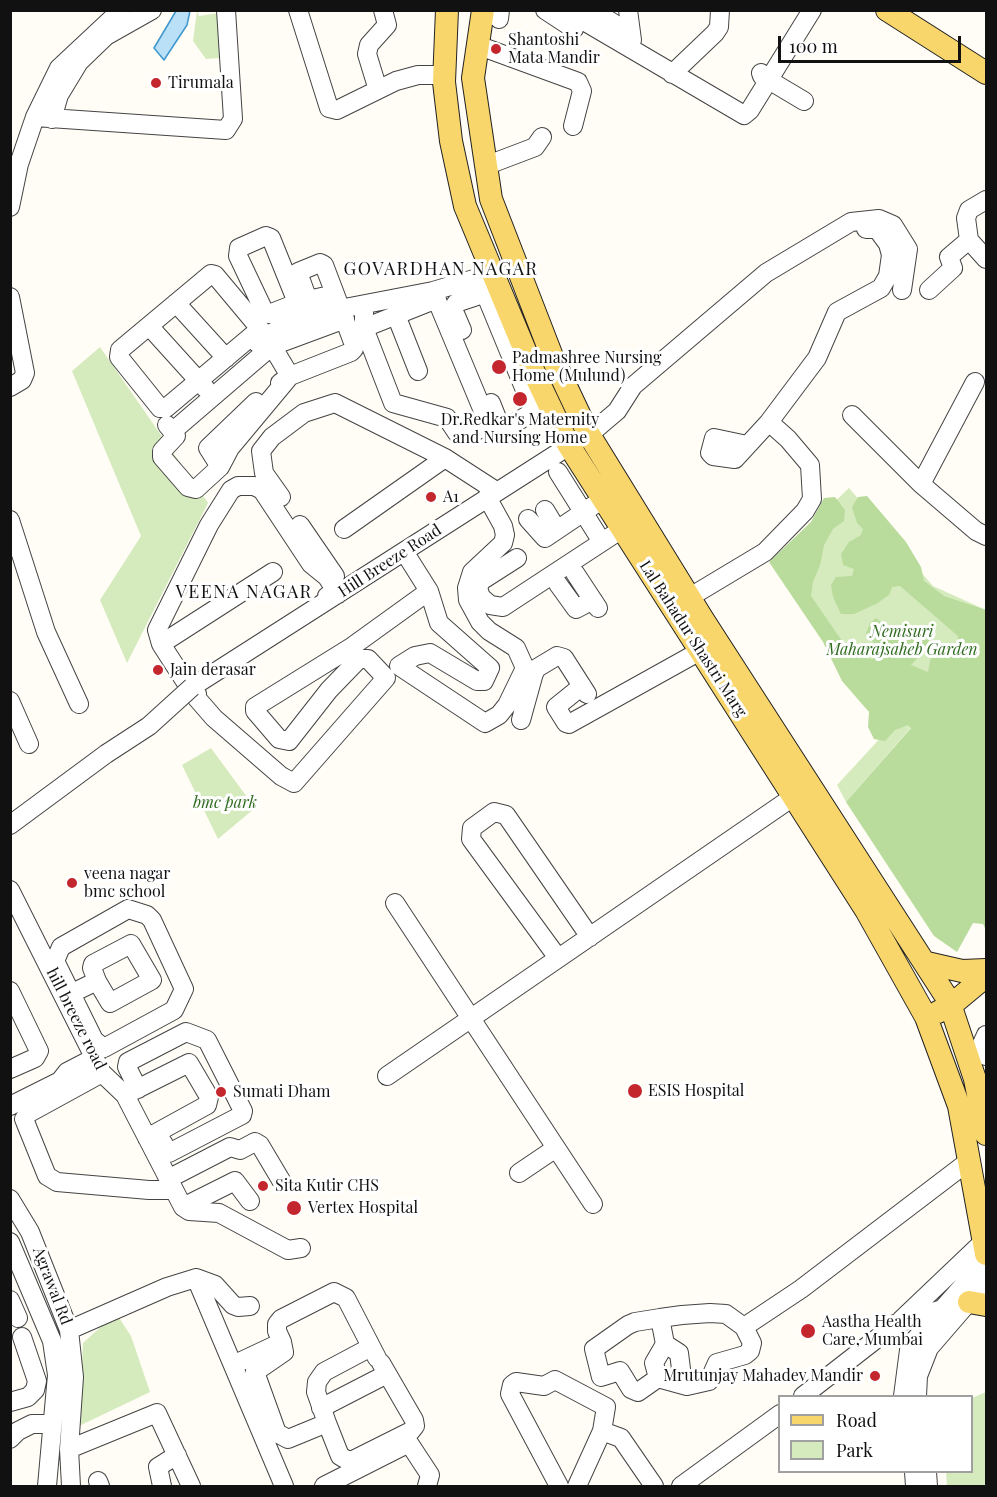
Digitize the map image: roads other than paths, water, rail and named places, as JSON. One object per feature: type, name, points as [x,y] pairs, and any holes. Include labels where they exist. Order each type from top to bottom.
[{"type":"main road","name":"Lal Bahadur Shastri Marg","points":[[447,10],[444,75],[451,141],[465,206],[491,285],[541,408],[574,429],[690,597],[927,963],[953,1014],[975,1079],[987,1134]]},
{"type":"main road","points":[[887,10],[987,73]]},
{"type":"main road","name":"Lal Bahadur Shastri Marg","points":[[494,13],[477,45],[473,78],[491,199],[554,359],[574,429],[603,499],[702,650],[866,910],[929,1025],[959,1106],[986,1252]]},
{"type":"main road","points":[[927,963],[962,971],[986,984],[953,1014],[929,1025]]},
{"type":"street","points":[[45,113],[59,68],[121,10]]},
{"type":"street","points":[[10,207],[19,164],[45,113],[79,62],[106,36],[152,10]]},
{"type":"street","points":[[45,113],[226,130],[233,118],[226,10]]},
{"type":"street","points":[[298,10],[329,108],[337,110],[378,90],[418,75],[444,75]]},
{"type":"street","points":[[378,90],[367,54],[369,45],[387,26],[384,10]]},
{"type":"street","points":[[545,10],[585,35]]},
{"type":"street","points":[[565,10],[632,43]]},
{"type":"street","points":[[592,10],[672,74],[744,116],[748,114],[812,10]]},
{"type":"street","points":[[628,10],[632,43]]},
{"type":"street","points":[[672,74],[715,33],[719,27],[720,10]]},
{"type":"street","points":[[799,10],[762,71],[762,76],[804,101]]},
{"type":"street","points":[[477,45],[578,82],[582,91],[573,126]]},
{"type":"street","points":[[485,166],[535,147],[542,137]]},
{"type":"street","points":[[987,200],[967,214],[969,240],[987,259]]},
{"type":"street","name":"Hill Breeze Road","points":[[10,825],[106,754],[149,726],[191,688],[405,553],[492,494],[574,429],[612,417],[630,389],[655,365],[766,273],[851,222],[879,219],[893,225],[908,249],[902,290]]},
{"type":"street","points":[[747,446],[769,422],[817,358],[837,312],[881,288],[888,276],[891,255],[888,244],[877,230],[866,229]]},
{"type":"street","points":[[929,290],[953,268],[949,257],[969,240]]},
{"type":"street","points":[[290,376],[266,337],[214,274],[209,275],[120,350],[119,357],[160,408],[166,408],[266,337],[300,309],[364,305],[491,285]]},
{"type":"street","points":[[491,285],[459,301],[453,309],[499,423],[508,427],[541,408]]},
{"type":"street","points":[[364,328],[435,295]]},
{"type":"street","points":[[364,305],[364,328],[393,403],[447,418],[457,433],[463,436],[488,426],[488,423],[435,295]]},
{"type":"street","points":[[10,297],[25,373],[22,380],[10,387]]},
{"type":"street","points":[[180,300],[230,363],[252,405]]},
{"type":"street","points":[[266,337],[333,306]]},
{"type":"street","points":[[220,467],[208,448],[252,405],[290,376],[351,352],[354,345],[333,306]]},
{"type":"street","points":[[396,315],[418,371]]},
{"type":"street","points":[[146,329],[199,386]]},
{"type":"street","points":[[166,429],[230,363]]},
{"type":"street","points":[[166,429],[176,439],[161,454],[191,489],[196,489],[220,467],[230,448],[290,376]]},
{"type":"street","points":[[921,484],[975,382]]},
{"type":"street","points":[[166,429],[199,386]]},
{"type":"street","points":[[345,590],[264,473],[261,451],[272,437],[304,413],[334,403],[445,458],[492,494],[505,535],[502,543],[472,572],[467,588],[468,600],[480,622],[500,639],[516,648],[525,668],[507,705],[499,715],[485,723],[354,653]]},
{"type":"street","points":[[852,416],[921,484],[976,531],[987,536]]},
{"type":"street","points":[[690,597],[765,552],[805,511],[812,499],[810,465],[788,439],[769,422]]},
{"type":"street","points":[[344,529],[445,458]]},
{"type":"street","points":[[558,472],[602,542]]},
{"type":"street","points":[[345,590],[310,564],[262,490],[254,486],[238,486],[231,490],[209,525],[157,633],[161,644],[214,718],[281,777],[294,783],[393,672],[415,656],[430,653],[477,681],[484,681],[490,668],[439,623],[429,620],[412,603]]},
{"type":"street","points":[[528,519],[542,538],[603,499]]},
{"type":"street","points":[[545,510],[557,530]]},
{"type":"street","points":[[10,520],[46,632],[80,704]]},
{"type":"street","points":[[517,558],[481,580],[478,588],[481,597],[490,605],[503,607],[602,542],[625,533]]},
{"type":"street","points":[[536,600],[575,573],[625,533]]},
{"type":"street","points":[[405,553],[429,591],[439,623]]},
{"type":"street","points":[[161,644],[273,572]]},
{"type":"street","points":[[558,584],[576,609],[596,604],[575,573]]},
{"type":"street","points":[[354,653],[329,690],[289,741],[279,739],[255,711],[260,702],[354,653],[429,591]]},
{"type":"street","points":[[447,663],[462,645]]},
{"type":"street","points":[[582,686],[556,707],[565,722],[569,724],[702,650]]},
{"type":"street","points":[[522,720],[534,673],[557,656],[564,658],[596,708]]},
{"type":"street","points":[[139,725],[174,697],[191,688]]},
{"type":"street","points":[[10,701],[30,744]]},
{"type":"street","points":[[387,1076],[793,797]]},
{"type":"street","points":[[558,958],[471,839],[472,828],[494,812],[506,815],[590,937]]},
{"type":"street","name":"hill breeze road","points":[[10,890],[67,995],[98,1066],[131,1092],[187,1204]]},
{"type":"street","points":[[395,903],[593,1204]]},
{"type":"street","points":[[128,909],[147,915],[152,920],[184,989],[174,1010],[104,1048],[94,1040],[67,995],[55,961],[61,947],[128,909]]},
{"type":"street","points":[[67,995],[97,981]]},
{"type":"street","points":[[10,991],[39,1051],[35,1058],[10,1069]]},
{"type":"street","points":[[186,1032],[207,1040],[243,1111],[242,1115],[169,1153],[152,1136],[207,1105],[209,1097],[189,1063],[131,1092],[128,1062],[186,1032]]},
{"type":"street","points":[[987,1035],[980,1048],[987,1056]]},
{"type":"street","points":[[10,1106],[60,1081],[74,1060],[98,1066]]},
{"type":"street","points":[[98,1066],[29,1113],[24,1119],[47,1176],[57,1182],[149,1190],[230,1147],[240,1150],[255,1142],[260,1145],[282,1182]]},
{"type":"street","points":[[519,1173],[556,1148]]},
{"type":"street","points":[[744,1327],[801,1289],[969,1161]]},
{"type":"street","points":[[250,1201],[235,1181],[187,1204],[189,1211],[219,1213],[288,1250],[301,1248]]},
{"type":"street","name":"Agrawal Rd","points":[[10,1199],[30,1232],[67,1324],[74,1377],[69,1449],[71,1486]]},
{"type":"street","name":"Agrawal Rd","points":[[10,1242],[52,1341],[57,1375],[47,1486]]},
{"type":"street","points":[[903,1395],[909,1350],[964,1307],[986,1252]]},
{"type":"street","points":[[804,1395],[869,1348],[986,1252]]},
{"type":"street","points":[[196,1278],[284,1486]]},
{"type":"street","points":[[10,1402],[28,1397],[35,1389],[37,1381],[17,1345],[47,1327],[67,1324],[196,1278],[216,1285],[233,1305],[250,1306]]},
{"type":"street","points":[[917,1395],[918,1376],[924,1357],[987,1282]]},
{"type":"street","points":[[379,1360],[324,1372],[317,1382],[316,1392],[324,1415],[340,1456],[347,1460],[353,1460],[411,1431],[415,1426],[414,1420],[346,1298],[334,1292],[281,1319],[277,1324],[277,1331],[284,1352],[255,1372],[277,1433],[288,1439],[324,1415],[379,1360]]},
{"type":"street","points":[[10,1300],[18,1318]]},
{"type":"street","points":[[897,1323],[964,1307]]},
{"type":"street","points":[[726,1314],[744,1327],[752,1343],[750,1351],[745,1355],[717,1363],[710,1381],[693,1386],[658,1378],[638,1392],[633,1391],[620,1371],[601,1377],[593,1352],[628,1325],[660,1318],[726,1314]]},
{"type":"street","points":[[658,1378],[654,1364],[665,1344],[660,1318]]},
{"type":"street","points":[[233,1365],[282,1342]]},
{"type":"street","points":[[665,1344],[680,1353],[682,1385]]},
{"type":"street","points":[[559,1486],[510,1394],[512,1386],[521,1382],[544,1386],[555,1380],[606,1407],[602,1431],[577,1486]]},
{"type":"street","points":[[69,1449],[116,1438],[157,1413],[191,1486]]},
{"type":"street","points":[[681,1486],[778,1415]]},
{"type":"street","points":[[10,1439],[18,1431],[32,1424],[51,1424]]},
{"type":"street","points":[[602,1431],[621,1438],[654,1486]]},
{"type":"street","points":[[324,1486],[409,1443],[430,1475],[427,1486]]},
{"type":"street","points":[[162,1486],[157,1471],[160,1465],[177,1455]]},
{"type":"water","points":[[176,11],[190,11],[187,25],[164,60],[154,48]]},
{"type":"place","name":"Shantoshi Mata Mandir","points":[[496,49]]},
{"type":"place","name":"Tirumala","points":[[156,83]]},
{"type":"place","name":"Padmashree Nursing Home (Mulund)","points":[[499,367]]},
{"type":"place","name":"Dr.Redkar's Maternity and Nursing Home","points":[[520,399]]},
{"type":"place","name":"A1","points":[[431,497]]},
{"type":"place","name":"Jain derasar","points":[[158,670]]},
{"type":"place","name":"veena nagar bmc school","points":[[72,883]]},
{"type":"place","name":"ESIS Hospital","points":[[635,1091]]},
{"type":"place","name":"Sumati Dham","points":[[221,1092]]},
{"type":"place","name":"Sita Kutir CHS","points":[[263,1186]]},
{"type":"place","name":"Vertex Hospital","points":[[294,1208]]},
{"type":"place","name":"Aastha Health Care, Mumbai","points":[[808,1331]]},
{"type":"place","name":"Mrutunjay Mahadev Mandir","points":[[875,1376]]},
{"type":"district","name":"GOVARDHAN NAGAR","points":[[441,269]]},
{"type":"district","name":"VEENA NAGAR","points":[[244,592]]},
{"type":"park label","name":"Nemisuri Maharajsaheb Garden","points":[[902,641]]},
{"type":"park label","name":"bmc park","points":[[225,803]]}]
